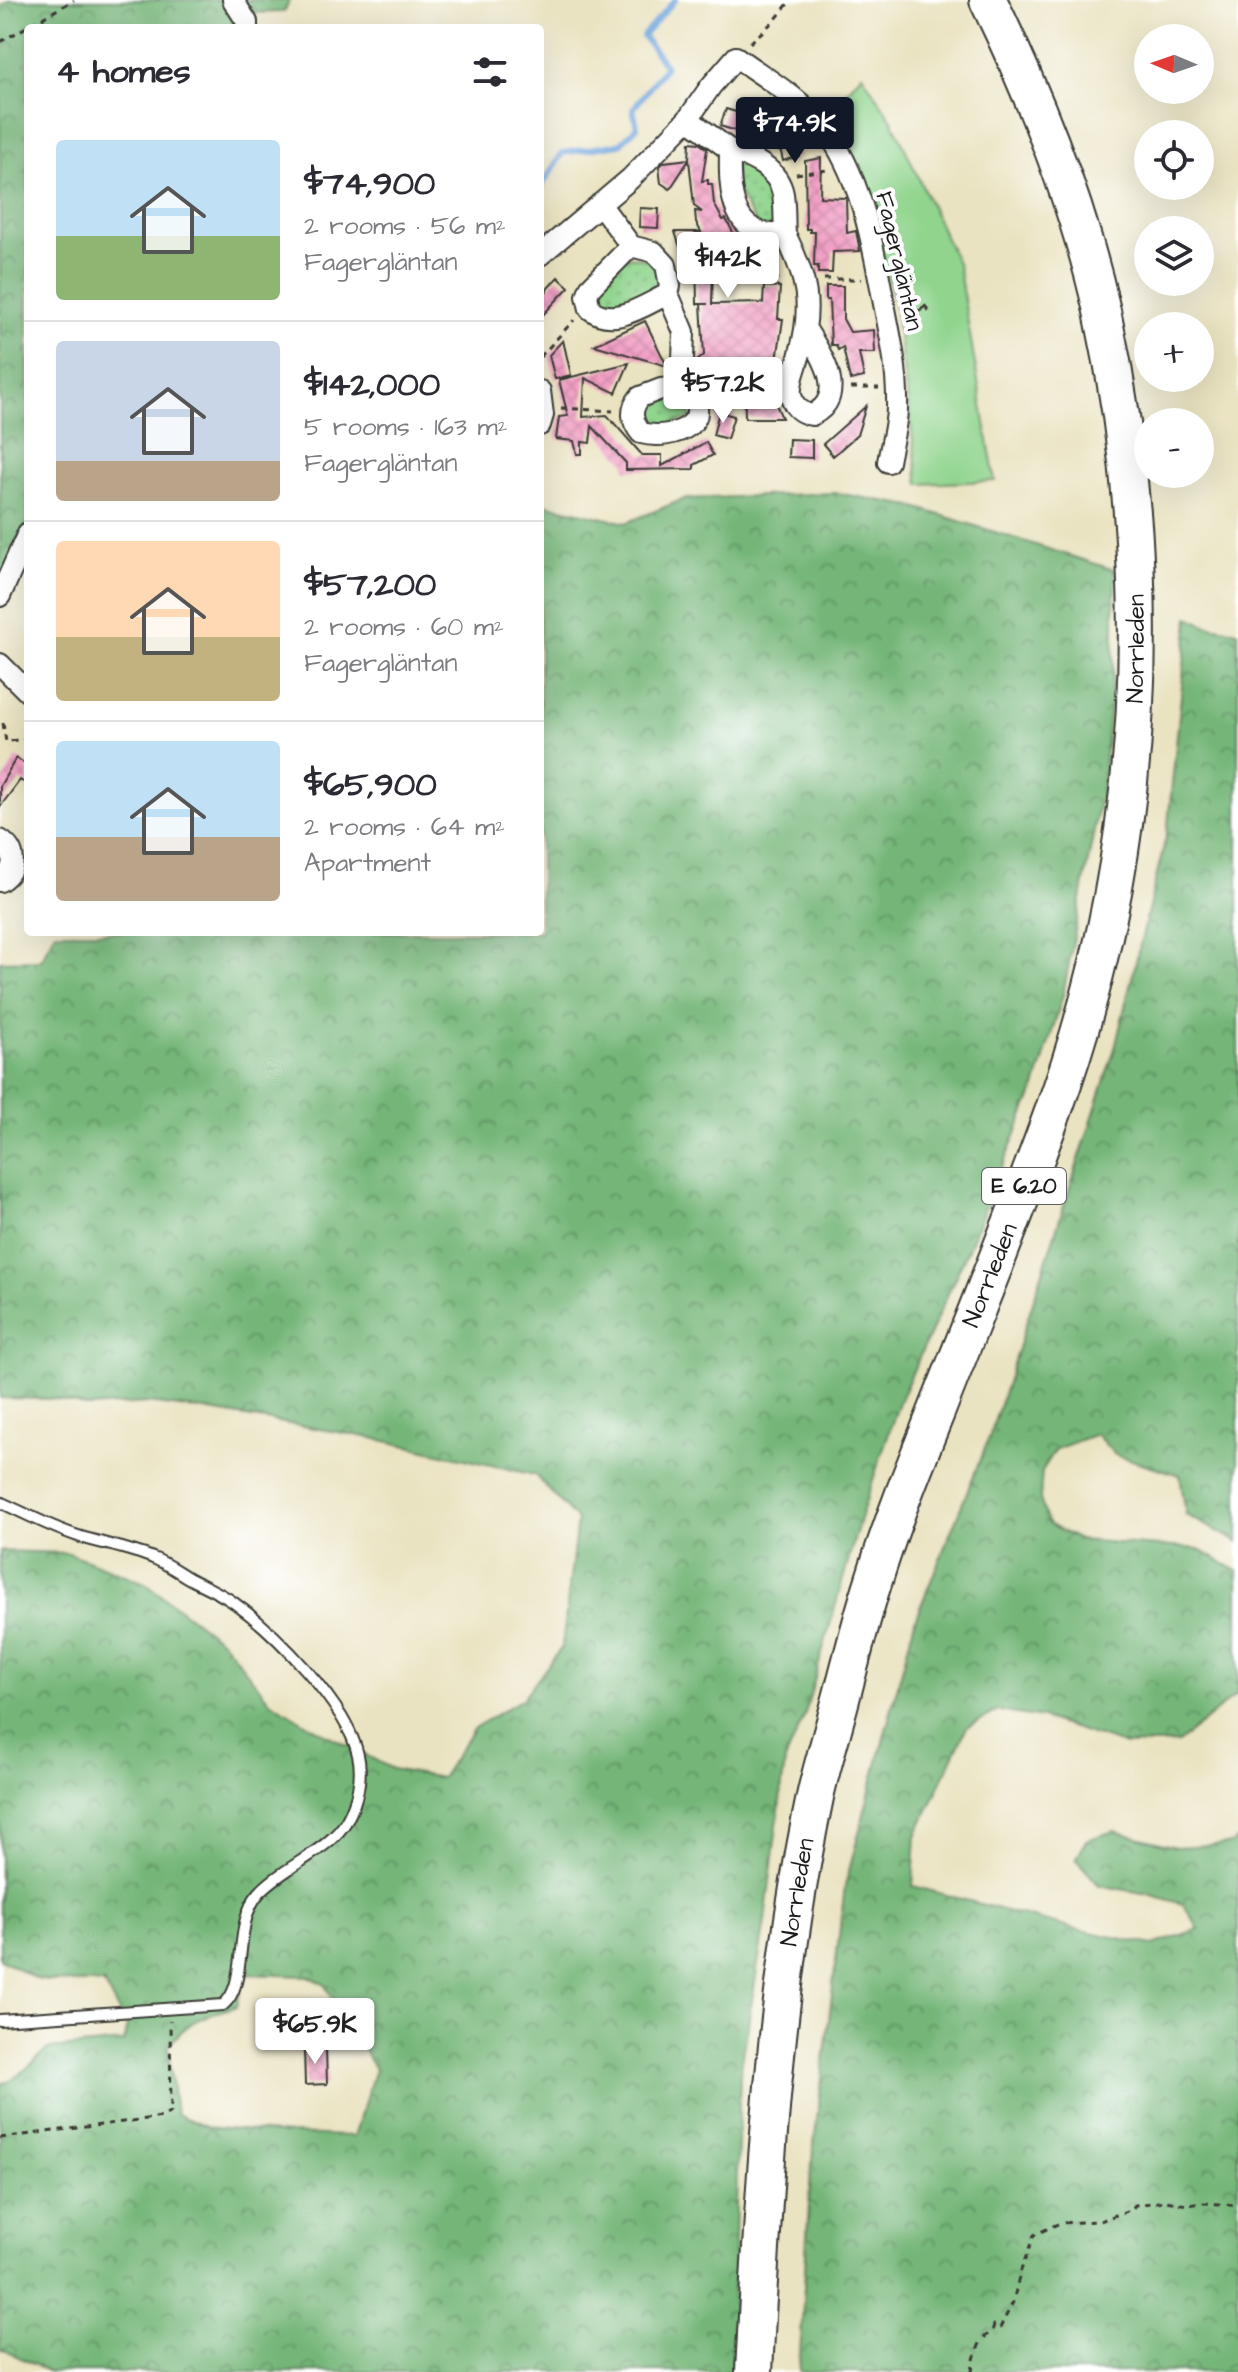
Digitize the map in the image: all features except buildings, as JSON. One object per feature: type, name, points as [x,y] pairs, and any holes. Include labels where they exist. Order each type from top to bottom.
[{"type":"highway","name":"Norrleden","points":[[754,2372],[770,2111],[798,1891],[816,1795],[873,1581],[909,1480],[1054,1109],[1076,1043],[1114,887],[1131,772],[1138,608],[1129,470],[1117,390],[1101,306],[1062,174],[1033,96],[988,0]]},
{"type":"street","points":[[233,0],[247,24]]},
{"type":"street","points":[[544,252],[630,179],[688,119],[736,57]]},
{"type":"street","name":"Fagergläntan","points":[[736,57],[814,116],[847,167],[867,225],[892,350],[897,410],[888,462]]},
{"type":"street","points":[[688,119],[730,150],[763,165],[777,177],[783,195],[785,234],[805,279],[807,331],[791,391],[796,407],[812,415],[823,409],[831,388],[828,372],[807,331]]},
{"type":"street","points":[[730,150],[731,198],[745,222],[759,233],[785,234]]},
{"type":"street","points":[[600,204],[631,246],[654,252],[666,265],[668,286],[684,332],[682,387]]},
{"type":"street","points":[[631,246],[590,288],[587,306],[603,316],[617,317],[668,286]]},
{"type":"street","points":[[682,387],[696,404],[696,416],[691,426],[683,430],[661,435],[641,433],[635,425],[633,412],[636,402],[644,395],[682,387]]},
{"type":"street","points":[[0,596],[19,574],[24,551]]},
{"type":"street","points":[[0,664],[24,688]]},
{"type":"street","points":[[0,840],[8,847],[14,860],[10,873],[0,881]]},
{"type":"lane","points":[[0,1502],[45,1524],[155,1558],[233,1603],[275,1638],[317,1684],[349,1731],[359,1757],[355,1805],[345,1824],[323,1846],[258,1894],[244,1921],[231,1999],[223,2005],[0,2020]]},
{"type":"path","points":[[32,24],[74,0]]},
{"type":"path","points":[[736,57],[791,0]]},
{"type":"path","points":[[0,42],[24,28]]},
{"type":"path","points":[[777,177],[847,167]]},
{"type":"path","points":[[668,286],[733,276],[879,278]]},
{"type":"path","points":[[544,353],[587,306]]},
{"type":"path","points":[[831,388],[897,388]]},
{"type":"path","points":[[696,404],[791,391]]},
{"type":"path","points":[[544,408],[633,412]]},
{"type":"path","points":[[3,723],[6,742],[24,739]]},
{"type":"path","points":[[0,2138],[162,2117],[171,2112],[170,2009]]},
{"type":"path","points":[[972,2372],[975,2353],[982,2341],[993,2331],[994,2325],[1000,2328],[1013,2302],[1020,2273],[1037,2233],[1060,2223],[1102,2221],[1135,2205],[1166,2201],[1187,2205],[1238,2205]]},
{"type":"green space","points":[[9,0],[290,0],[284,12],[245,13],[240,24],[24,24],[24,529],[0,586],[0,7]]},
{"type":"green space","points":[[862,74],[893,122],[958,265],[995,481],[919,484],[893,294],[846,147],[824,117]]},
{"type":"green space","points":[[735,157],[774,180],[775,225],[760,230],[733,185]]},
{"type":"green space","points":[[625,256],[656,260],[665,290],[611,315],[590,295]]},
{"type":"green space","points":[[682,393],[691,418],[646,430],[639,411],[645,400]]},
{"type":"green space","points":[[836,493],[912,506],[1115,570],[1113,675],[1103,782],[1063,995],[1035,1088],[968,1249],[899,1402],[860,1519],[804,1717],[785,1761],[765,1921],[740,2074],[731,2372],[49,2372],[0,2348],[0,2085],[19,2075],[48,2049],[123,2042],[127,2028],[104,1984],[39,1980],[0,1959],[0,1551],[69,1553],[145,1583],[224,1643],[270,1701],[392,1769],[441,1778],[474,1728],[522,1699],[562,1647],[577,1520],[535,1475],[368,1437],[147,1403],[89,1407],[54,1399],[0,1398],[0,961],[41,960],[53,936],[544,936],[544,504],[626,523],[684,499]],"holes":[[[244,1974],[309,1976],[324,1984],[375,2069],[354,2136],[206,2127],[176,2114],[168,2047],[183,2029],[198,2019],[237,2006]]]},
{"type":"green space","points":[[1189,617],[1205,625],[1238,631],[1238,1542],[1186,1515],[1180,1475],[1115,1455],[1096,1434],[1056,1449],[1042,1471],[1040,1499],[1048,1524],[1079,1540],[1198,1549],[1238,1571],[1238,1693],[1178,1743],[1126,1745],[1042,1718],[998,1711],[967,1727],[916,1836],[913,1886],[1070,1928],[1153,1945],[1199,1929],[1183,1904],[1099,1885],[1076,1859],[1086,1840],[1114,1831],[1176,1847],[1230,1844],[1238,1839],[1238,2372],[799,2372],[811,2169],[845,1886],[915,1620],[989,1438],[1115,1048],[1167,833]]},
{"type":"waterway","points":[[544,182],[562,153],[620,144],[637,127],[633,109],[666,66],[643,36],[675,0]]}]
